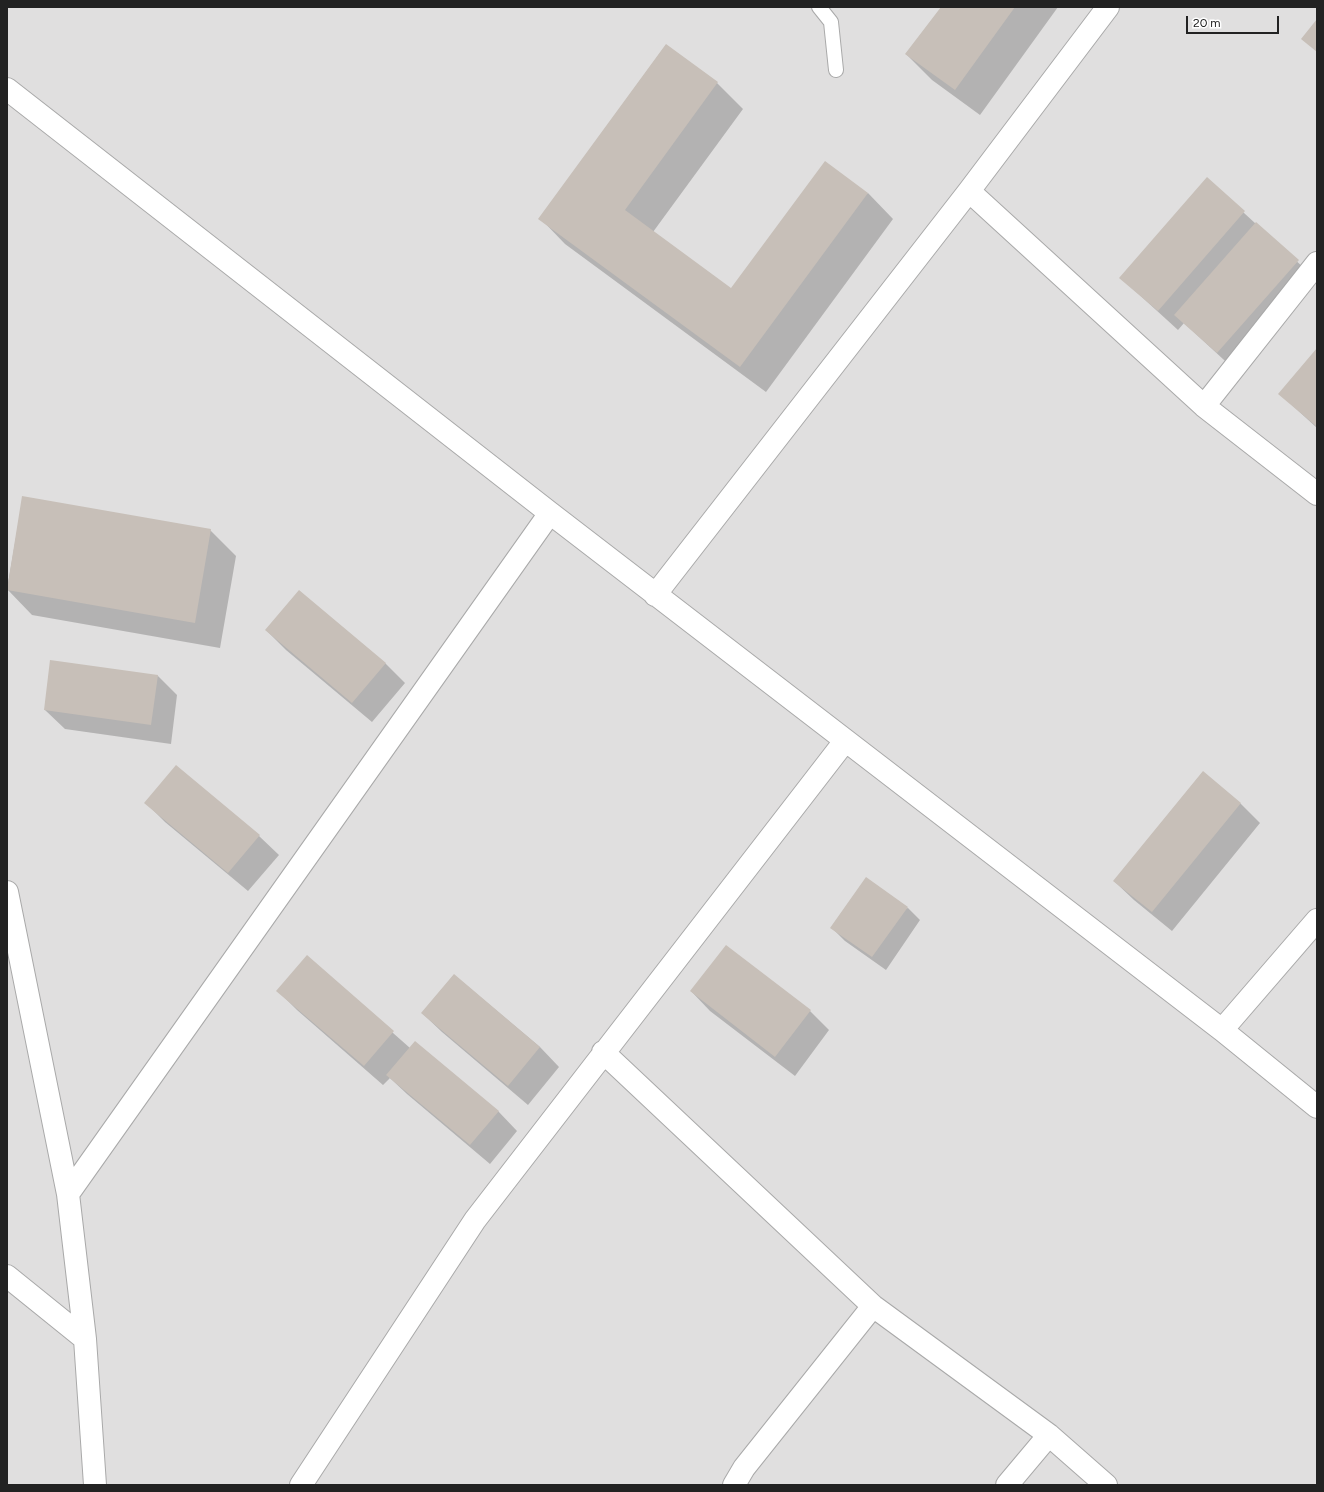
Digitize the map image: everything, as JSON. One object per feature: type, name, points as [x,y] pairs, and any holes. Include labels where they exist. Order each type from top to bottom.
[{"type":"street","points":[[655,595],[969,191],[1108,7]]},
{"type":"street","points":[[7,89],[655,595],[1222,1030],[1317,1107]]},
{"type":"street","points":[[969,191],[1204,406],[1317,494]]},
{"type":"street","points":[[1204,406],[1317,262]]},
{"type":"street","points":[[68,1194],[550,513]]},
{"type":"street","points":[[301,1485],[475,1220],[845,740]]},
{"type":"street","points":[[7,892],[68,1194],[85,1339],[95,1485]]},
{"type":"street","points":[[1222,1030],[1317,920]]},
{"type":"street","points":[[603,1052],[873,1306],[1049,1435],[1106,1485]]},
{"type":"street","points":[[7,1276],[85,1339]]},
{"type":"street","points":[[734,1485],[744,1468],[873,1306]]},
{"type":"street","points":[[1007,1485],[1049,1435]]},
{"type":"lane","points":[[819,7],[831,22],[836,70]]},
{"type":"shaded area","points":[[7,7],[1317,7],[1317,1485],[7,1485]]},
{"type":"building","points":[[941,7],[1015,7],[955,90],[905,54]]},
{"type":"building","points":[[1317,19],[1317,52],[1301,39]]},
{"type":"building","points":[[666,44],[718,82],[625,210],[731,288],[825,161],[868,193],[740,367],[538,219]]},
{"type":"building","points":[[1207,177],[1245,211],[1158,311],[1119,278]]},
{"type":"building","points":[[1256,222],[1299,260],[1217,353],[1174,315]]},
{"type":"building","points":[[1317,348],[1317,425],[1316,426],[1278,394]]},
{"type":"building","points":[[22,496],[211,529],[195,623],[7,590]]},
{"type":"building","points":[[299,590],[386,663],[352,703],[265,630]]},
{"type":"building","points":[[50,660],[158,675],[151,725],[44,710]]},
{"type":"building","points":[[176,765],[260,835],[228,873],[144,803]]},
{"type":"building","points":[[1203,771],[1241,803],[1152,912],[1113,881]]},
{"type":"building","points":[[866,877],[908,907],[872,957],[830,928]]},
{"type":"building","points":[[726,945],[811,1010],[775,1057],[690,991]]},
{"type":"building","points":[[307,955],[394,1031],[364,1066],[276,991]]},
{"type":"building","points":[[454,974],[540,1047],[508,1086],[421,1013]]},
{"type":"building","points":[[415,1041],[499,1111],[470,1145],[386,1075]]}]
